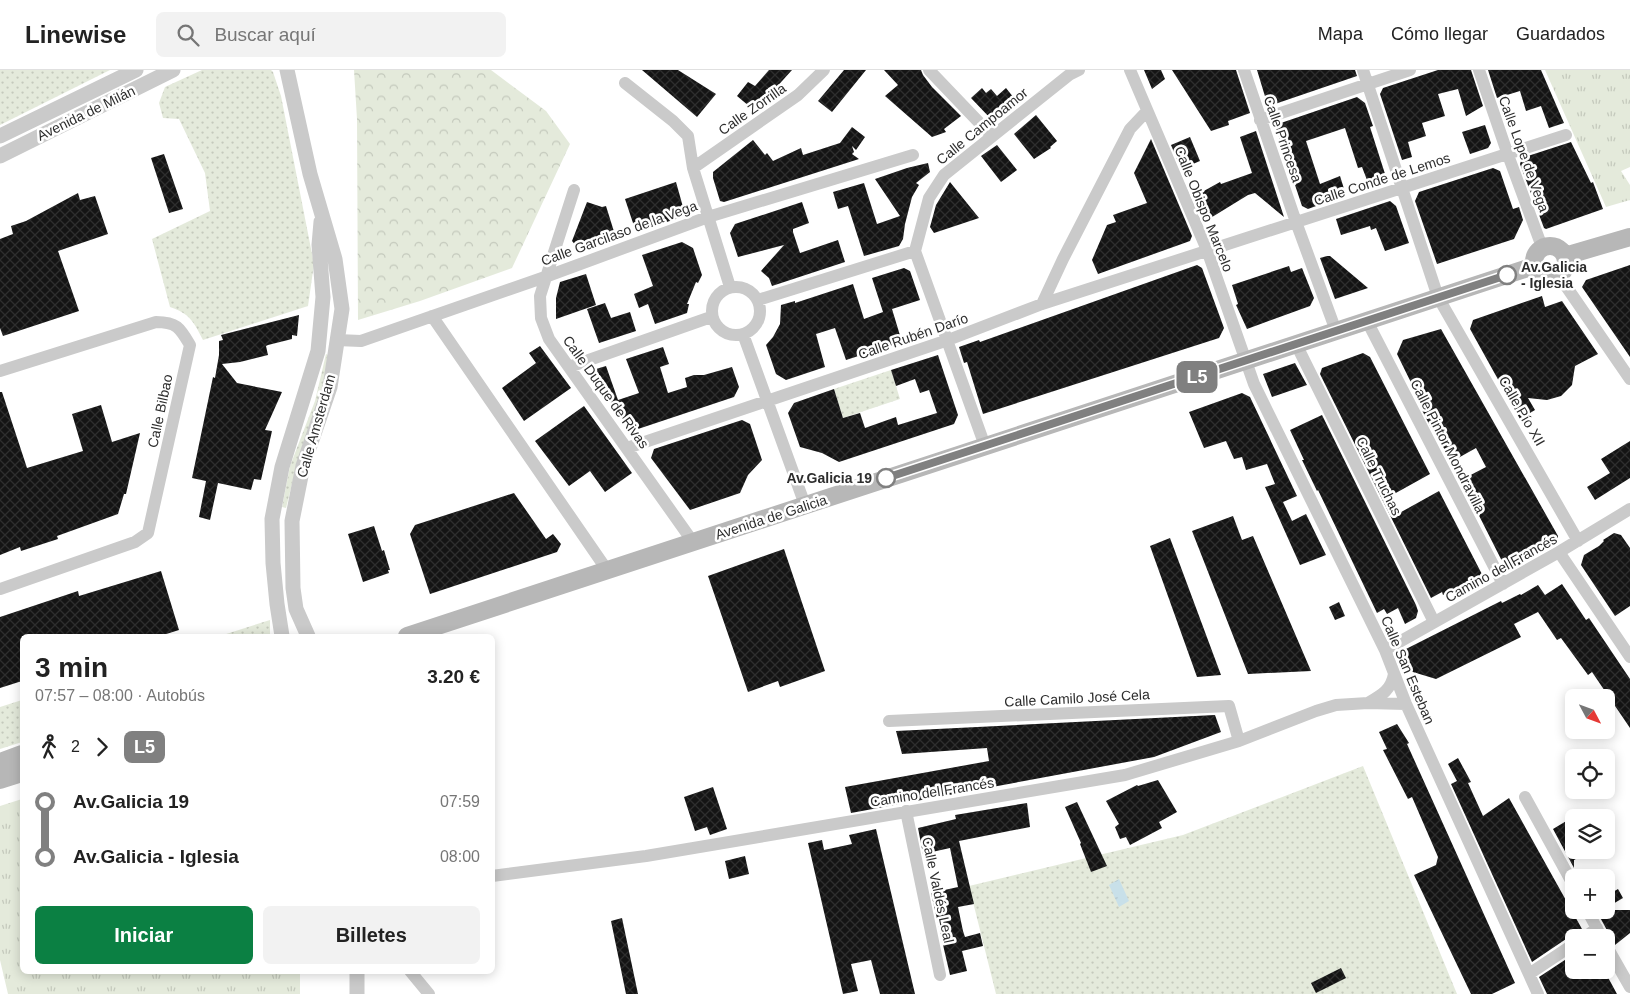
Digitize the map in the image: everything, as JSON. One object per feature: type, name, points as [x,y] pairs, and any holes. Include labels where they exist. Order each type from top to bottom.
[{"type":"main road","points":[[1566,256],[1630,237]]},
{"type":"main road","points":[[1542,247],[1558,247],[1566,256],[1564,270],[1558,276],[1552,278],[1540,275],[1534,266],[1534,258],[1542,247]]},
{"type":"main road","name":"Avenida de Galicia","points":[[412,634],[1534,266]]},
{"type":"main road","points":[[0,762],[20,755]]},
{"type":"main road","points":[[0,780],[20,774]]},
{"type":"street","name":"Avenida de Milán","points":[[0,136],[136,70]]},
{"type":"street","name":"Avenida de Milán","points":[[0,156],[173,70]]},
{"type":"street","name":"Calle Amsterdam","points":[[287,70],[310,174],[335,259],[342,309],[330,387],[303,466],[292,521],[293,588],[296,608],[307,634]]},
{"type":"street","name":"Calle Zorrilla","points":[[693,168],[798,95],[824,70]]},
{"type":"street","points":[[929,70],[992,136]]},
{"type":"street","name":"Calle Campoamor","points":[[915,251],[928,198],[944,175],[1069,75],[1079,70]]},
{"type":"street","name":"Calle Obispo Marcelo","points":[[1130,70],[1207,250],[1247,360]]},
{"type":"street","name":"Calle Princesa","points":[[1244,70],[1260,120],[1336,331]]},
{"type":"street","name":"Calle Pío XII","points":[[1362,70],[1438,297],[1578,541]]},
{"type":"street","points":[[1260,120],[1410,70]]},
{"type":"street","name":"Calle Lope de Vega","points":[[1479,70],[1542,247]]},
{"type":"street","points":[[625,83],[673,121],[688,136],[693,168],[730,287]]},
{"type":"street","points":[[1042,304],[1060,264],[1130,129],[1147,111]]},
{"type":"street","name":"Calle Conde de Lemos","points":[[1207,250],[1566,135]]},
{"type":"street","name":"Calle Garcilaso de la Vega","points":[[337,340],[360,341],[545,277],[708,217],[913,155]]},
{"type":"street","name":"Calle Duque de Rivas","points":[[574,190],[540,296],[542,318],[549,339],[693,542]]},
{"type":"street","name":"Calle Amsterdam","points":[[282,634],[273,563],[272,519],[282,467],[318,351],[323,297],[319,245],[322,216]]},
{"type":"street","name":"Calle Rubén Darío","points":[[627,448],[948,340],[1042,304],[1207,250]]},
{"type":"street","points":[[758,300],[915,251],[985,446]]},
{"type":"street","points":[[1558,276],[1630,379]]},
{"type":"street","points":[[730,287],[744,287],[752,292],[758,300],[760,315],[757,323],[752,329],[743,334],[732,335],[722,332],[711,317],[711,305],[719,292],[730,287]]},
{"type":"street","points":[[432,316],[607,570]]},
{"type":"street","points":[[569,367],[711,317]]},
{"type":"street","name":"Calle Pintor Mondravilla","points":[[1367,321],[1502,584]]},
{"type":"street","name":"Calle Bilbao","points":[[0,371],[156,322],[170,322],[182,330],[190,345],[148,533],[135,542],[0,589]]},
{"type":"street","points":[[743,334],[805,506]]},
{"type":"street","name":"Calle Truchas","points":[[1296,344],[1434,622]]},
{"type":"street","name":"Calle San Esteban","points":[[1247,360],[1254,384],[1385,650],[1406,704],[1538,994]]},
{"type":"street","name":"Camino del Francés","points":[[1385,650],[1578,541],[1628,516]]},
{"type":"street","points":[[1559,552],[1630,656]]},
{"type":"street","name":"Camino del Francés","points":[[1368,702],[1381,695],[1392,684],[1394,674]]},
{"type":"street","name":"Camino del Francés","points":[[495,876],[646,856],[1125,775],[1240,741],[1336,705],[1368,702],[1406,704]]},
{"type":"street","name":"Calle Camilo José Cela","points":[[889,721],[1229,706],[1240,741]]},
{"type":"street","points":[[1525,797],[1565,870]]},
{"type":"street","name":"Calle Valdés Leal","points":[[906,811],[940,975]]},
{"type":"street","points":[[1529,974],[1565,950]]},
{"type":"street","points":[[1615,960],[1630,987]]},
{"type":"street","points":[[357,974],[357,994]]},
{"type":"street","points":[[412,974],[429,994]]},
{"type":"green space","points":[[0,70],[110,70],[0,125]]},
{"type":"green space","points":[[202,70],[271,70],[273,72],[281,96],[314,264],[308,306],[203,340],[197,328],[186,315],[170,307],[152,239],[210,211],[205,173],[179,119],[163,118],[159,103],[165,87]]},
{"type":"green space","points":[[354,70],[491,70],[546,111],[570,144],[512,268],[420,301],[358,320],[357,119]]},
{"type":"green space","points":[[1545,70],[1630,70],[1630,167],[1621,171],[1630,185],[1630,200],[1606,207]]},
{"type":"green space","points":[[326,354],[330,356],[327,377],[297,464],[286,508],[282,507],[290,466],[315,401]]},
{"type":"green space","points":[[891,370],[900,399],[843,418],[834,389]]},
{"type":"green space","points":[[270,620],[270,634],[226,634]]},
{"type":"green space","points":[[20,701],[20,743],[0,749],[0,707]]},
{"type":"green space","points":[[1363,766],[1457,994],[996,994],[969,886],[1183,835]]},
{"type":"green space","points":[[20,800],[20,974],[300,974],[300,994],[8,994],[0,960],[0,806]]},
{"type":"water","points":[[1119,879],[1129,901],[1119,907],[1109,885]]},
{"type":"building","points":[[642,70],[678,70],[716,94],[697,117]]},
{"type":"building","points":[[769,70],[792,70],[755,111],[737,96],[748,82],[755,86]]},
{"type":"building","points":[[844,70],[866,70],[832,112],[818,101]]},
{"type":"building","points":[[884,70],[921,70],[932,87],[961,116],[944,129],[946,132],[932,137],[885,96],[898,85]]},
{"type":"building","points":[[1144,70],[1161,70],[1165,79],[1152,89]]},
{"type":"building","points":[[1172,70],[1236,70],[1250,113],[1228,121],[1229,125],[1211,131]]},
{"type":"building","points":[[1257,70],[1355,70],[1357,76],[1272,105],[1267,103]]},
{"type":"building","points":[[1438,70],[1471,70],[1483,106],[1466,116],[1458,89],[1438,94],[1445,116],[1422,123],[1426,136],[1408,142],[1412,157],[1402,160],[1380,94],[1383,88]]},
{"type":"building","points":[[1488,70],[1541,70],[1564,123],[1549,128],[1541,106],[1526,111],[1520,91],[1497,98]]},
{"type":"building","points":[[982,88],[986,93],[991,89],[997,96],[1006,88],[1018,103],[991,119],[971,98]]},
{"type":"building","points":[[1357,97],[1365,103],[1373,126],[1370,127],[1386,177],[1384,182],[1373,186],[1370,179],[1367,180],[1362,167],[1358,168],[1345,128],[1306,141],[1320,184],[1340,176],[1346,195],[1308,209],[1302,206],[1276,128],[1278,124]]},
{"type":"building","points":[[1036,115],[1057,141],[1051,148],[1034,159],[1014,134]]},
{"type":"building","points":[[1485,125],[1491,143],[1488,148],[1470,154],[1462,132]]},
{"type":"building","points":[[852,127],[865,137],[856,150],[852,146],[854,152],[852,154],[859,159],[724,202],[720,201],[713,172],[753,140],[765,155],[767,153],[773,161],[801,148],[803,155],[840,143]]},
{"type":"building","points":[[1256,131],[1284,217],[1255,193],[1248,195],[1204,222],[1193,197],[1220,182],[1221,184],[1252,173],[1240,137]]},
{"type":"building","points":[[1190,137],[1200,161],[1181,169],[1171,145]]},
{"type":"building","points":[[1151,139],[1192,236],[1190,241],[1098,274],[1092,260],[1107,225],[1116,222],[1113,215],[1147,203],[1134,173]]},
{"type":"building","points":[[1571,142],[1591,183],[1593,182],[1603,209],[1546,229],[1520,164],[1522,158]]},
{"type":"building","points":[[997,145],[1017,170],[1001,182],[981,156]]},
{"type":"building","points":[[164,154],[183,209],[169,213],[151,158]]},
{"type":"building","points":[[928,163],[930,172],[916,183],[919,185],[912,197],[903,239],[899,246],[864,256],[848,206],[838,209],[833,192],[864,183],[877,224],[900,216],[875,179]]},
{"type":"building","points":[[1493,168],[1500,171],[1513,209],[1519,207],[1523,220],[1514,239],[1437,264],[1415,201],[1419,192]]},
{"type":"building","points":[[676,182],[683,207],[676,219],[636,232],[625,199]]},
{"type":"building","points":[[950,182],[979,218],[934,233],[930,227],[936,205]]},
{"type":"building","points":[[78,193],[80,200],[95,196],[108,234],[58,251],[79,311],[3,336],[0,328],[0,239],[13,234],[11,226],[26,221]]},
{"type":"building","points":[[1390,201],[1396,206],[1409,243],[1385,251],[1376,228],[1371,230],[1370,226],[1341,235],[1336,219]]},
{"type":"building","points":[[587,202],[602,207],[606,206],[616,238],[581,252],[572,241]]},
{"type":"building","points":[[802,202],[809,223],[793,229],[800,253],[838,240],[845,262],[772,286],[769,278],[761,271],[784,245],[738,257],[730,233],[735,224]]},
{"type":"building","points":[[682,242],[693,248],[702,275],[698,283],[696,282],[687,304],[689,304],[687,313],[655,324],[648,304],[639,308],[634,294],[653,286],[642,255]]},
{"type":"building","points":[[1330,256],[1368,288],[1335,299],[1320,258]]},
{"type":"building","points":[[1197,265],[1202,268],[1224,328],[1219,338],[983,414],[967,362],[964,363],[959,347],[979,340],[980,342]]},
{"type":"building","points":[[1630,265],[1630,357],[1582,287],[1586,280]]},
{"type":"building","points":[[1289,266],[1291,272],[1302,268],[1314,298],[1310,306],[1247,329],[1236,305],[1238,304],[1232,285]]},
{"type":"building","points":[[904,268],[910,271],[920,300],[892,309],[902,342],[846,360],[835,328],[816,334],[825,367],[786,380],[776,374],[766,345],[780,324],[781,305],[795,301],[795,303],[853,284],[864,319],[883,312],[872,278]]},
{"type":"building","points":[[586,274],[596,305],[556,319],[556,298],[560,282]]},
{"type":"building","points":[[1542,296],[1545,307],[1562,301],[1598,354],[1575,366],[1572,385],[1561,396],[1547,400],[1528,398],[1535,410],[1520,419],[1470,329],[1473,320]]},
{"type":"building","points":[[605,303],[611,318],[630,312],[636,331],[599,343],[587,309]]},
{"type":"building","points":[[299,315],[297,336],[292,335],[292,339],[266,346],[268,355],[222,364],[237,383],[282,392],[265,430],[272,431],[261,480],[254,479],[251,490],[218,483],[210,520],[199,517],[206,481],[192,478],[213,377],[215,378],[219,355],[219,341],[223,340],[221,335]]},
{"type":"building","points":[[1441,329],[1558,536],[1557,543],[1512,569],[1505,567],[1461,480],[1486,467],[1476,448],[1451,462],[1421,408],[1423,407],[1397,354],[1403,340]]},
{"type":"building","points":[[540,346],[571,388],[524,421],[502,388],[536,363],[529,353]]},
{"type":"building","points":[[663,347],[669,364],[660,367],[668,393],[687,387],[685,378],[732,367],[739,387],[734,397],[638,429],[628,426],[594,379],[596,369],[606,366],[618,400],[639,393],[626,359]]},
{"type":"building","points":[[1363,353],[1370,357],[1430,474],[1385,499],[1394,516],[1439,491],[1486,582],[1461,595],[1457,588],[1443,595],[1442,592],[1431,598],[1320,374],[1322,368]]},
{"type":"building","points":[[938,355],[958,415],[954,424],[839,462],[822,453],[800,447],[788,413],[794,403],[834,389],[843,418],[860,413],[865,428],[896,417],[898,425],[937,413],[929,390],[920,393],[915,379],[896,386],[891,370]]},
{"type":"building","points":[[1295,363],[1307,385],[1272,397],[1263,374]]},
{"type":"building","points":[[0,392],[2,392],[27,468],[83,451],[72,414],[101,405],[112,442],[140,433],[126,494],[124,494],[118,514],[57,536],[58,539],[21,551],[20,547],[0,555]]},
{"type":"building","points":[[1242,393],[1250,397],[1297,496],[1283,502],[1292,521],[1306,514],[1326,555],[1300,565],[1265,487],[1275,484],[1267,464],[1246,470],[1242,457],[1234,459],[1226,441],[1204,448],[1189,412]]},
{"type":"building","points":[[584,406],[632,473],[605,492],[590,471],[569,486],[535,441]]},
{"type":"building","points":[[1322,415],[1416,605],[1418,611],[1416,618],[1405,624],[1398,608],[1387,614],[1384,609],[1377,613],[1302,460],[1304,460],[1290,430]]},
{"type":"building","points":[[742,420],[750,424],[762,460],[748,475],[740,493],[690,510],[651,458],[654,449]]},
{"type":"building","points":[[1630,441],[1630,478],[1595,500],[1587,487],[1610,473],[1601,459]]},
{"type":"building","points":[[514,493],[546,539],[553,534],[561,544],[557,552],[430,594],[410,534],[415,525]]},
{"type":"building","points":[[1233,516],[1242,540],[1253,536],[1311,671],[1248,674],[1192,531]]},
{"type":"building","points":[[374,526],[390,570],[388,570],[389,573],[363,582],[348,534]]},
{"type":"building","points":[[1614,533],[1621,535],[1630,548],[1630,606],[1615,616],[1581,565],[1584,555],[1599,546],[1603,540]]},
{"type":"building","points":[[1170,538],[1221,675],[1197,677],[1150,546]]},
{"type":"building","points":[[784,549],[825,671],[780,687],[778,681],[748,692],[708,576]]},
{"type":"building","points":[[161,571],[179,630],[166,634],[20,634],[20,682],[0,688],[0,617],[78,591],[79,596]]},
{"type":"building","points":[[1562,584],[1586,620],[1589,618],[1630,679],[1630,728],[1615,706],[1615,689],[1604,689],[1592,672],[1588,675],[1561,638],[1557,640],[1538,612],[1514,624],[1521,637],[1436,679],[1403,669],[1399,660],[1402,651],[1501,601],[1502,603],[1521,595],[1538,585],[1545,595]]},
{"type":"building","points":[[1339,602],[1345,616],[1335,620],[1329,607]]},
{"type":"building","points":[[1215,715],[1221,732],[1154,757],[851,813],[845,787],[989,761],[987,748],[902,754],[896,731]]},
{"type":"building","points":[[1397,724],[1409,743],[1407,744],[1515,983],[1492,994],[1471,994],[1414,875],[1436,865],[1438,857],[1412,797],[1408,799],[1383,750],[1387,749],[1379,732]]},
{"type":"building","points":[[1458,758],[1471,782],[1468,783],[1483,816],[1509,798],[1565,898],[1565,919],[1576,919],[1582,929],[1565,929],[1565,940],[1532,962],[1451,784],[1457,781],[1448,764]]},
{"type":"building","points":[[1158,780],[1177,812],[1159,822],[1162,828],[1130,845],[1126,837],[1120,839],[1115,827],[1119,824],[1106,801],[1137,785]]},
{"type":"building","points":[[713,787],[727,829],[710,835],[707,827],[695,831],[684,797]]},
{"type":"building","points":[[1077,802],[1107,866],[1091,872],[1065,807]]},
{"type":"building","points":[[1027,803],[1030,827],[959,841],[974,904],[958,907],[963,931],[965,937],[980,933],[983,946],[962,951],[967,971],[950,975],[931,893],[958,887],[950,848],[923,854],[918,828],[956,819],[955,815]]},
{"type":"building","points":[[1565,822],[1565,851],[1553,829]]},
{"type":"building","points":[[876,829],[915,994],[880,994],[871,960],[851,964],[858,991],[843,994],[808,843],[822,840],[824,850],[852,844],[849,835]]},
{"type":"building","points":[[745,856],[749,874],[729,879],[725,861]]},
{"type":"building","points":[[1569,859],[1576,859],[1574,860],[1574,868]]},
{"type":"building","points":[[1618,889],[1623,898],[1615,903],[1615,891]]},
{"type":"building","points":[[1615,910],[1630,910],[1630,933],[1615,945],[1615,929],[1606,929],[1601,919],[1615,919]]},
{"type":"building","points":[[622,918],[638,994],[626,994],[611,921]]},
{"type":"building","points":[[1565,960],[1565,979],[1609,979],[1617,994],[1547,994],[1539,977]]},
{"type":"building","points":[[1341,968],[1346,978],[1316,993],[1311,983]]},
{"type":"bus line","name":"L5","points":[[886,478],[1507,275]]},
{"type":"place","name":"Av.Galicia - Iglesia","points":[[1507,275]]},
{"type":"place","name":"Av.Galicia 19","points":[[886,478]]}]
